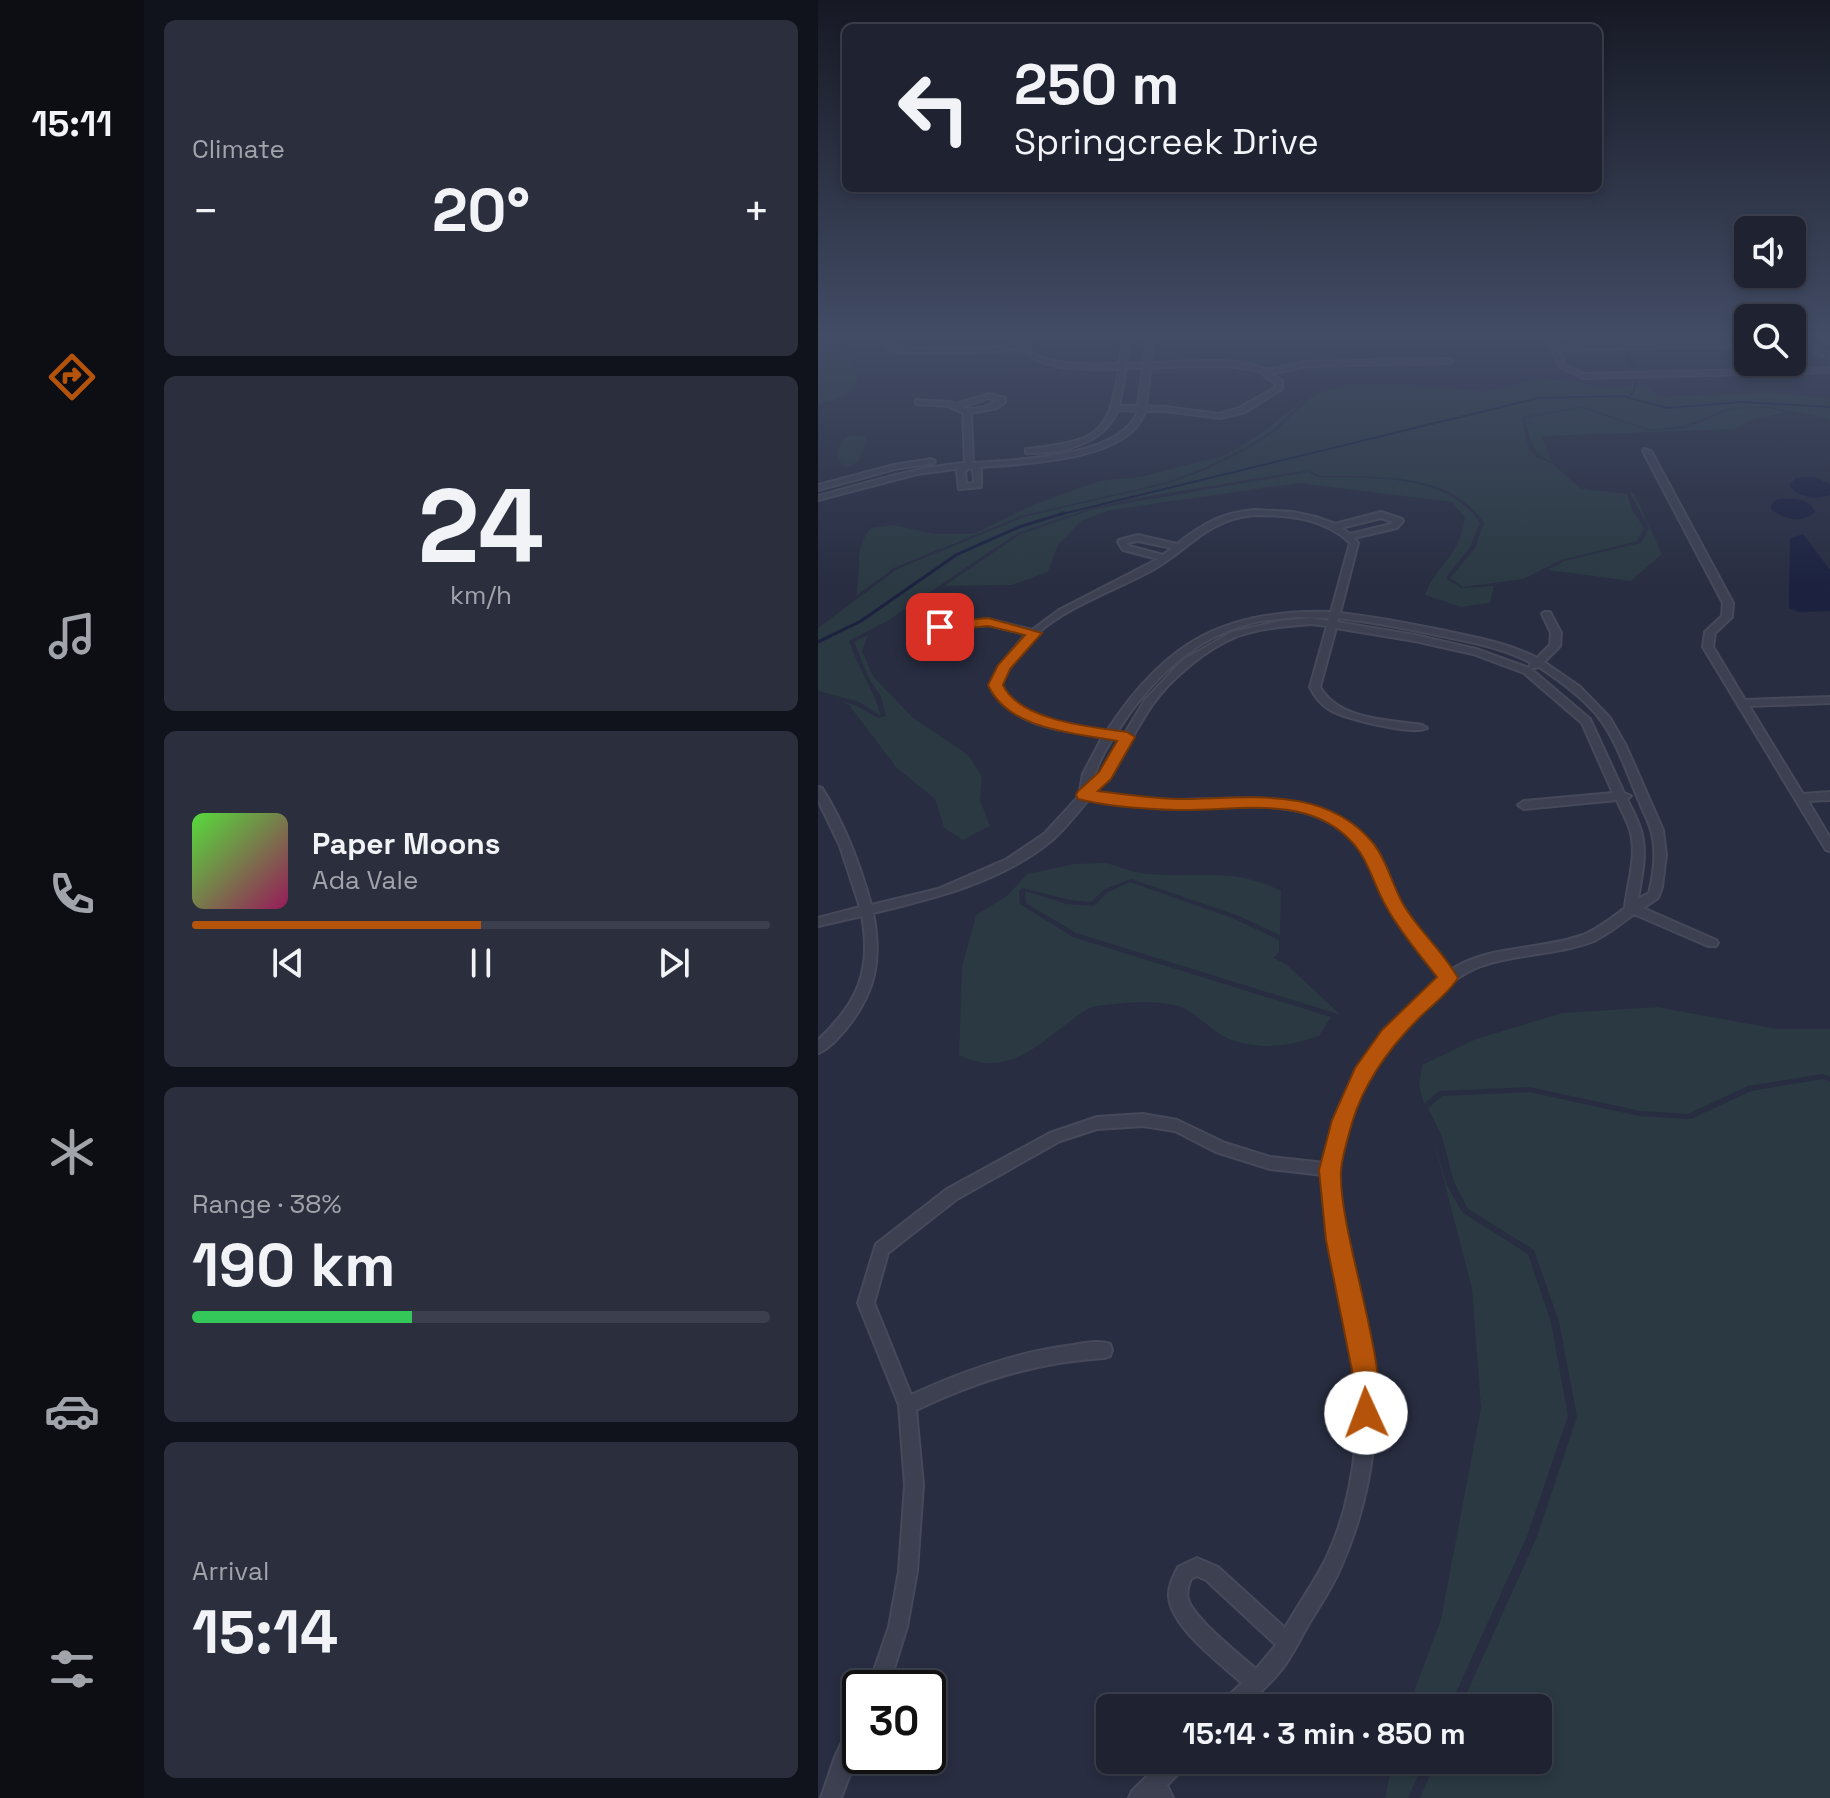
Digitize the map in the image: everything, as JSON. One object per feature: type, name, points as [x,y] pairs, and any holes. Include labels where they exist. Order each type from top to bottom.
[{"type":"street","points":[[967,420],[969,460]]},
{"type":"street","points":[[818,498],[969,460],[1082,441],[1105,428],[1110,420]]},
{"type":"street","points":[[818,488],[894,467],[1091,450],[1136,426],[1139,420]]},
{"type":"street","points":[[1647,451],[1728,603],[1727,617],[1710,632],[1708,647],[1830,847]]},
{"type":"street","points":[[1127,737],[1076,729],[1025,714],[1001,697],[995,685],[1003,668],[1034,633],[1076,601],[1166,558],[1215,522],[1237,514],[1279,514],[1338,526],[1381,515],[1399,521],[1394,526],[1350,537]]},
{"type":"street","points":[[1338,526],[1350,537],[1354,550],[1315,687],[1317,696],[1330,708],[1348,715],[1422,728]]},
{"type":"street","points":[[1166,558],[1126,548],[1122,542],[1138,538],[1180,547]]},
{"type":"street","points":[[1084,795],[1086,774],[1110,734],[1133,699],[1173,656],[1200,639],[1249,620],[1310,612],[1476,652],[1527,671],[1586,721],[1636,831],[1640,848],[1631,908]]},
{"type":"street","points":[[1527,671],[1548,656],[1557,639],[1547,614]]},
{"type":"street","points":[[818,929],[941,892],[1011,862],[1048,837],[1105,775],[1149,702],[1186,662],[1211,645],[1254,629],[1335,619],[1483,643],[1539,663],[1604,718],[1657,830],[1662,849],[1661,872],[1654,895],[1587,938],[1545,949],[1484,958],[1448,978],[1389,1035],[1363,1073],[1342,1120],[1330,1170],[1337,1240],[1364,1370],[1366,1434],[1355,1494],[1334,1563],[1274,1664],[1244,1694]]},
{"type":"street","points":[[940,627],[988,622],[1034,633]]},
{"type":"street","points":[[1173,656],[1186,662]]},
{"type":"street","points":[[1743,703],[1830,700]]},
{"type":"street","points":[[818,793],[824,812],[844,838],[868,912],[873,939],[873,964],[866,986],[839,1030],[818,1048]]},
{"type":"street","points":[[1084,795],[1175,804],[1273,802],[1298,806],[1333,819],[1353,832],[1369,850],[1393,904],[1448,978]]},
{"type":"street","points":[[1524,805],[1640,795]]},
{"type":"street","points":[[1800,798],[1830,796]]},
{"type":"street","points":[[1631,908],[1712,943]]},
{"type":"street","points":[[818,922],[868,912]]},
{"type":"street","points":[[884,1670],[898,1627],[908,1571],[914,1485],[907,1405],[866,1303],[881,1249],[952,1194],[1055,1137],[1097,1123],[1143,1120],[1177,1126],[1221,1148],[1270,1163],[1330,1170]]},
{"type":"street","points":[[907,1405],[992,1369],[1070,1351],[1104,1350]]},
{"type":"street","points":[[1256,1682],[1189,1618],[1180,1604],[1178,1589],[1184,1573],[1197,1567],[1212,1573],[1287,1642]]},
{"type":"street","points":[[831,1798],[842,1766]]},
{"type":"street","points":[[1139,1798],[1160,1790]]},
{"type":"shaded area","points":[[1278,420],[1283,420],[1247,447],[1202,469],[1168,482],[1021,516],[894,568],[856,596],[860,552],[871,528],[894,525],[935,534],[973,534],[1033,505],[1099,481],[1140,477],[1225,455]]},
{"type":"shaded area","points":[[1287,420],[1523,420],[1527,446],[1537,457],[1553,464],[1581,489],[1627,494],[1632,510],[1644,528],[1637,541],[1561,560],[1523,579],[1463,587],[1450,578],[1475,548],[1484,523],[1470,506],[1432,486],[1410,480],[1319,476],[1309,470],[1137,498],[1092,508],[1016,534],[889,620],[849,641],[881,716],[859,702],[818,691],[818,628],[897,569],[1024,517],[1170,483],[1250,448]]},
{"type":"shaded area","points":[[1525,420],[1617,420],[1650,431],[1686,428],[1705,420],[1753,420],[1733,429],[1545,436],[1542,438],[1552,462],[1532,444]]},
{"type":"shaded area","points":[[1621,420],[1699,420],[1684,426],[1650,430]]},
{"type":"shaded area","points":[[850,435],[866,437],[867,441],[858,462],[846,468],[839,460],[838,452],[841,443]]},
{"type":"shaded area","points":[[1308,472],[1318,477],[1406,482],[1448,495],[1465,506],[1480,523],[1470,547],[1446,578],[1461,588],[1494,586],[1490,603],[1461,607],[1425,595],[1453,552],[1461,533],[1465,518],[1452,502],[1299,483],[1110,510],[1081,521],[1058,545],[1048,572],[1012,585],[944,586],[1019,535],[1094,509]]},
{"type":"shaded area","points":[[1630,493],[1634,493],[1662,554],[1631,581],[1548,570],[1564,561],[1641,543],[1649,528]]},
{"type":"shaded area","points":[[868,635],[862,651],[873,676],[912,717],[968,755],[982,776],[980,800],[990,826],[963,840],[944,828],[935,799],[896,767],[849,705],[838,700],[855,705],[878,718],[886,716],[881,696],[869,679],[854,642]]},
{"type":"shaded area","points":[[1106,863],[1144,873],[1231,876],[1281,891],[1280,935],[1239,916],[1131,879],[1105,889],[1091,902],[1022,888],[1019,891],[1020,904],[1073,937],[1331,1017],[1319,1036],[1286,1045],[1240,1043],[1223,1036],[1184,1008],[1154,1002],[1130,1003],[1088,1009],[1028,1052],[1013,1059],[996,1063],[979,1062],[959,1055],[962,967],[976,915],[1007,896],[1027,874],[1074,864]]},
{"type":"shaded area","points":[[1130,882],[1235,919],[1279,940],[1279,952],[1274,958],[1287,965],[1341,1015],[1076,933],[1026,903],[1025,891],[1067,904],[1094,906],[1108,892]]},
{"type":"shaded area","points":[[1657,1007],[1777,1029],[1830,1029],[1830,1077],[1823,1074],[1748,1086],[1688,1114],[1640,1111],[1529,1087],[1439,1091],[1424,1104],[1419,1085],[1422,1065],[1476,1039],[1562,1013]]},
{"type":"shaded area","points":[[1824,1079],[1830,1082],[1830,1798],[1420,1798],[1431,1774],[1552,1774],[1552,1694],[1466,1694],[1536,1539],[1577,1417],[1559,1322],[1534,1250],[1468,1209],[1454,1182],[1442,1137],[1428,1108],[1442,1096],[1530,1092],[1639,1116],[1691,1119],[1751,1091]]},
{"type":"shaded area","points":[[1430,1126],[1446,1183],[1462,1212],[1528,1254],[1551,1322],[1568,1416],[1527,1536],[1455,1694],[1413,1694],[1441,1619],[1481,1408],[1472,1289]]},
{"type":"shaded area","points":[[1390,1774],[1419,1774],[1408,1798],[1385,1798]]},
{"type":"water","points":[[1814,477],[1830,484],[1830,495],[1808,497],[1797,493],[1789,485],[1796,478]]},
{"type":"water","points":[[1777,499],[1804,501],[1815,512],[1805,518],[1787,518],[1771,509]]},
{"type":"water","points":[[1803,534],[1830,570],[1830,611],[1799,612],[1789,608],[1790,539]]},
{"type":"waterway","points":[[1058,515],[1448,420]]},
{"type":"waterway","points":[[818,642],[861,621],[956,555],[1019,527],[1064,513]]},
{"type":"route","points":[[940,627],[988,622],[1034,633],[1003,668],[995,685],[1001,697],[1025,714],[1060,726],[1127,737],[1105,775],[1084,795],[1175,804],[1252,800],[1273,802],[1309,809],[1353,832],[1369,850],[1393,904],[1448,978],[1389,1035],[1363,1073],[1342,1120],[1330,1170],[1337,1240],[1351,1294],[1364,1370],[1366,1413]]}]
